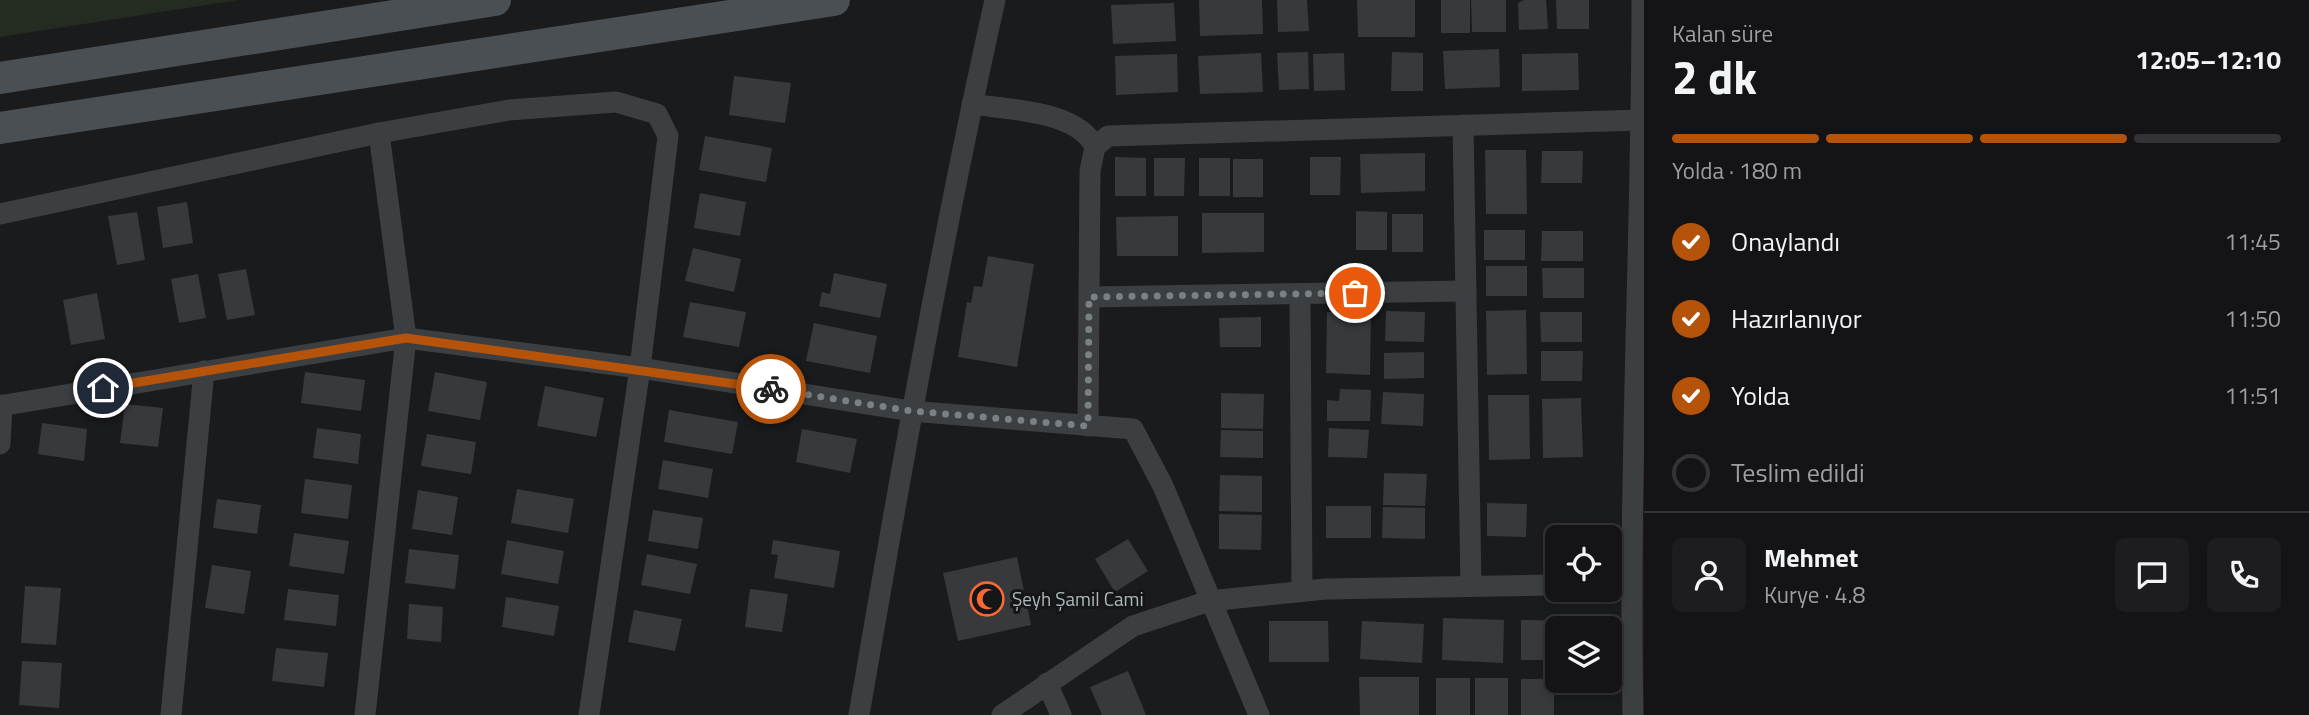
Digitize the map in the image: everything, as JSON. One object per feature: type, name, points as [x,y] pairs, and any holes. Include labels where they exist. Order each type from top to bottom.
[{"type":"street","points":[[0,78],[495,0]]},
{"type":"street","points":[[0,128],[834,0]]},
{"type":"street","points":[[859,715],[911,411],[995,0]]},
{"type":"street","points":[[1633,715],[1628,583],[1643,124],[1642,0]]},
{"type":"street","points":[[0,214],[379,133],[509,110],[616,102],[657,114],[668,136],[640,368],[589,715]]},
{"type":"street","points":[[972,104],[1067,121],[1086,132],[1096,147]]},
{"type":"street","points":[[1088,426],[1090,171],[1096,147],[1108,136],[1463,125],[1643,124]]},
{"type":"street","points":[[1463,125],[1471,586]]},
{"type":"street","points":[[365,715],[406,338],[379,133]]},
{"type":"street","points":[[1089,297],[1466,291]]},
{"type":"street","points":[[1300,293],[1301,592]]},
{"type":"street","points":[[0,444],[1,405],[406,338],[640,368],[911,411],[1133,429],[1163,486],[1259,715]]},
{"type":"street","points":[[171,715],[204,371]]},
{"type":"street","points":[[1002,715],[1133,626],[1209,601],[1301,592],[1545,585]]},
{"type":"street","points":[[1047,683],[1061,715]]},
{"type":"shaded area","points":[[0,0],[239,0],[0,37]]},
{"type":"building","points":[[1199,0],[1262,0],[1263,34],[1200,36]]},
{"type":"building","points":[[1277,0],[1307,0],[1309,31],[1278,32]]},
{"type":"building","points":[[1357,0],[1415,0],[1415,37],[1358,37]]},
{"type":"building","points":[[1441,0],[1470,0],[1470,33],[1441,33]]},
{"type":"building","points":[[1471,0],[1506,0],[1506,32],[1472,32]]},
{"type":"building","points":[[1524,0],[1546,0],[1548,29],[1519,30],[1518,3]]},
{"type":"building","points":[[1556,0],[1589,0],[1589,29],[1557,29]]},
{"type":"building","points":[[1174,3],[1176,41],[1113,44],[1111,5]]},
{"type":"building","points":[[1499,49],[1500,87],[1445,89],[1443,51]]},
{"type":"building","points":[[1308,52],[1309,89],[1279,90],[1277,53]]},
{"type":"building","points":[[1392,52],[1423,53],[1423,91],[1391,91]]},
{"type":"building","points":[[1261,53],[1263,92],[1200,94],[1198,56]]},
{"type":"building","points":[[1344,53],[1345,90],[1314,91],[1313,54]]},
{"type":"building","points":[[1578,53],[1579,90],[1522,91],[1522,54]]},
{"type":"building","points":[[1177,54],[1178,92],[1116,95],[1115,56]]},
{"type":"building","points":[[734,76],[791,83],[785,123],[729,115]]},
{"type":"building","points":[[705,136],[772,148],[766,182],[699,170]]},
{"type":"building","points":[[1485,150],[1526,150],[1527,214],[1486,214]]},
{"type":"building","points":[[1542,151],[1583,151],[1582,183],[1541,183]]},
{"type":"building","points":[[1425,153],[1425,191],[1361,193],[1360,154]]},
{"type":"building","points":[[1115,157],[1146,158],[1146,196],[1115,196]]},
{"type":"building","points":[[1310,157],[1341,157],[1340,195],[1310,195]]},
{"type":"building","points":[[1154,158],[1185,158],[1184,196],[1154,196]]},
{"type":"building","points":[[1199,158],[1230,158],[1230,196],[1199,196]]},
{"type":"building","points":[[1233,159],[1263,159],[1263,197],[1233,197]]},
{"type":"building","points":[[700,193],[746,202],[740,236],[694,228]]},
{"type":"building","points":[[187,202],[193,243],[163,248],[157,207]]},
{"type":"building","points":[[1356,211],[1387,212],[1387,250],[1356,250]]},
{"type":"building","points":[[137,212],[145,260],[117,265],[108,216]]},
{"type":"building","points":[[1202,213],[1264,213],[1264,252],[1202,253]]},
{"type":"building","points":[[1392,214],[1423,214],[1423,252],[1392,252]]},
{"type":"building","points":[[1178,216],[1178,256],[1117,256],[1116,217]]},
{"type":"building","points":[[1484,230],[1525,230],[1525,260],[1484,260]]},
{"type":"building","points":[[1542,231],[1583,231],[1583,261],[1541,261]]},
{"type":"building","points":[[693,248],[741,259],[734,292],[685,281]]},
{"type":"building","points":[[988,256],[1034,264],[1017,367],[958,357],[967,302],[971,303],[974,286],[982,287]]},
{"type":"building","points":[[1486,266],[1527,266],[1527,296],[1486,296]]},
{"type":"building","points":[[1542,268],[1584,268],[1584,298],[1543,298]]},
{"type":"building","points":[[246,269],[255,315],[227,320],[218,274]]},
{"type":"building","points":[[834,273],[887,284],[880,318],[819,306],[822,292],[830,294]]},
{"type":"building","points":[[198,274],[206,318],[179,323],[171,279]]},
{"type":"building","points":[[97,293],[105,339],[71,345],[63,300]]},
{"type":"building","points":[[690,302],[746,312],[739,347],[683,337]]},
{"type":"building","points":[[1526,310],[1527,374],[1487,375],[1486,311]]},
{"type":"building","points":[[1386,311],[1425,312],[1424,342],[1385,341]]},
{"type":"building","points":[[1327,312],[1371,313],[1370,375],[1326,373]]},
{"type":"building","points":[[1540,312],[1582,312],[1582,342],[1541,342]]},
{"type":"building","points":[[1261,317],[1261,347],[1220,347],[1219,318]]},
{"type":"building","points":[[814,323],[877,336],[870,373],[806,361]]},
{"type":"building","points":[[1541,351],[1583,351],[1582,381],[1541,381]]},
{"type":"building","points":[[1424,352],[1424,378],[1384,379],[1384,353]]},
{"type":"building","points":[[305,372],[365,380],[361,411],[301,403]]},
{"type":"building","points":[[435,372],[487,382],[480,420],[428,411]]},
{"type":"building","points":[[545,386],[604,398],[596,437],[537,426]]},
{"type":"building","points":[[1340,389],[1371,390],[1370,421],[1327,421],[1327,400],[1339,401]]},
{"type":"building","points":[[1383,392],[1424,394],[1423,426],[1381,424]]},
{"type":"building","points":[[1221,393],[1264,394],[1263,429],[1221,428]]},
{"type":"building","points":[[1488,395],[1529,395],[1530,459],[1489,460]]},
{"type":"building","points":[[1581,398],[1583,457],[1543,458],[1542,399]]},
{"type":"building","points":[[125,404],[163,408],[158,447],[120,443]]},
{"type":"building","points":[[669,410],[738,422],[732,454],[664,442]]},
{"type":"building","points":[[42,423],[87,429],[84,461],[38,454]]},
{"type":"building","points":[[317,428],[361,434],[358,464],[313,458]]},
{"type":"building","points":[[1329,428],[1369,430],[1367,458],[1328,457]]},
{"type":"building","points":[[802,429],[857,439],[850,473],[796,462]]},
{"type":"building","points":[[1221,430],[1263,431],[1263,458],[1220,457]]},
{"type":"building","points":[[427,434],[476,442],[471,474],[421,466]]},
{"type":"building","points":[[663,460],[713,469],[708,498],[658,489]]},
{"type":"building","points":[[1384,473],[1427,474],[1425,506],[1383,505]]},
{"type":"building","points":[[1220,475],[1262,476],[1262,512],[1219,511]]},
{"type":"building","points":[[305,479],[352,485],[348,519],[301,513]]},
{"type":"building","points":[[517,489],[574,499],[568,533],[511,523]]},
{"type":"building","points":[[418,490],[458,497],[452,535],[412,529]]},
{"type":"building","points":[[217,499],[261,505],[257,534],[213,528]]},
{"type":"building","points":[[1487,503],[1527,504],[1526,537],[1487,536]]},
{"type":"building","points":[[1326,506],[1371,506],[1371,538],[1326,538]]},
{"type":"building","points":[[1383,507],[1425,508],[1425,539],[1382,538]]},
{"type":"building","points":[[653,510],[703,518],[698,549],[648,541]]},
{"type":"building","points":[[1219,514],[1262,515],[1261,550],[1219,549]]},
{"type":"building","points":[[294,533],[349,541],[344,574],[289,566]]},
{"type":"building","points":[[1128,539],[1148,571],[1115,592],[1095,559]]},
{"type":"building","points":[[507,540],[564,551],[558,584],[501,574]]},
{"type":"building","points":[[773,540],[840,551],[834,588],[774,578],[778,555],[771,554]]},
{"type":"building","points":[[409,549],[459,555],[455,589],[405,583]]},
{"type":"building","points":[[647,554],[697,564],[690,594],[641,585]]},
{"type":"building","name":"Şeyh Şamil Cami","points":[[1017,557],[1031,625],[958,641],[943,573]]},
{"type":"building","points":[[212,565],[251,571],[244,614],[205,608]]},
{"type":"building","points":[[25,586],[61,588],[56,645],[21,643]]},
{"type":"building","points":[[288,589],[339,595],[336,626],[284,620]]},
{"type":"building","points":[[750,589],[788,594],[782,632],[745,627]]},
{"type":"building","points":[[506,597],[559,606],[554,636],[502,627]]},
{"type":"building","points":[[409,604],[443,607],[441,642],[407,639]]},
{"type":"building","points":[[634,610],[682,619],[675,651],[628,642]]},
{"type":"building","points":[[1443,618],[1504,620],[1503,663],[1442,660]]},
{"type":"building","points":[[1521,620],[1545,620],[1545,660],[1521,660]]},
{"type":"building","points":[[1269,621],[1328,621],[1329,662],[1269,662]]},
{"type":"building","points":[[1362,621],[1424,624],[1422,663],[1360,659]]},
{"type":"building","points":[[276,648],[328,653],[324,687],[272,681]]},
{"type":"building","points":[[22,661],[62,663],[59,708],[19,705]]},
{"type":"building","points":[[1128,671],[1146,715],[1102,715],[1090,687]]},
{"type":"building","points":[[1359,677],[1419,677],[1419,715],[1360,715]]},
{"type":"building","points":[[1436,678],[1470,678],[1470,715],[1436,715]]},
{"type":"building","points":[[1475,678],[1508,678],[1508,715],[1475,715]]},
{"type":"building","points":[[1521,679],[1545,679],[1545,693],[1554,693],[1554,715],[1521,715]]},
{"type":"way so far","points":[[771,389],[911,411],[1088,426],[1089,297],[1355,293]]},
{"type":"place","name":"Şeyh Şamil Cami","points":[[987,599]]},
{"type":"route","points":[[103,388],[406,338],[640,368],[771,389]]}]
